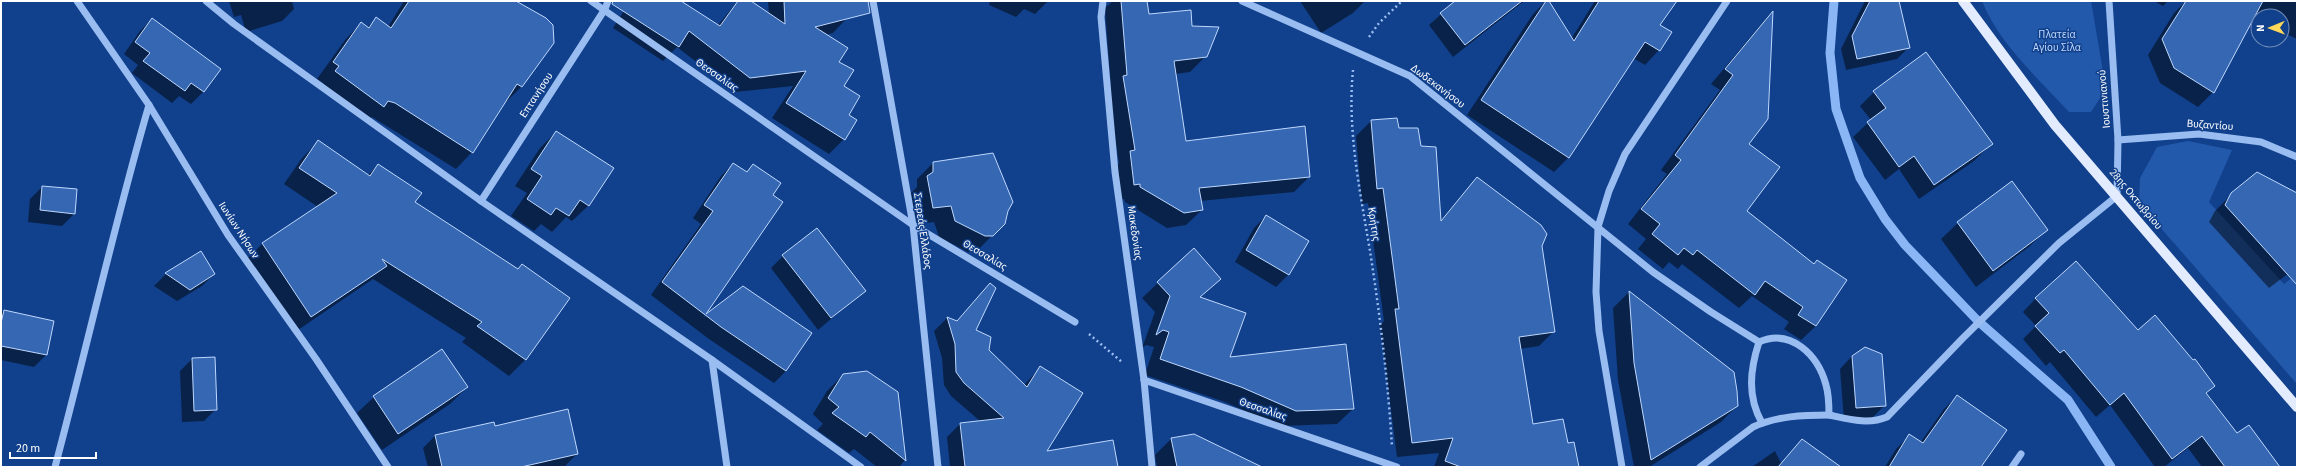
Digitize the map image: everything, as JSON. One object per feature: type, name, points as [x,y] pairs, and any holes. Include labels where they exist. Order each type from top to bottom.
[{"type":"main road","name":"28ης Οκτωβρίου","points":[[1963,1],[2055,125],[2297,407]]},
{"type":"street","name":"Ιωνίων Νήσων","points":[[77,1],[149,106],[228,235],[316,359],[388,467]]},
{"type":"street","points":[[206,1],[234,24],[481,201],[712,360],[861,467]]},
{"type":"street","name":"Θεσσαλίας","points":[[591,1],[913,225],[1075,322]]},
{"type":"street","name":"Επτανήσου","points":[[481,201],[605,10],[608,1]]},
{"type":"street","name":"Στερεάς Ελλάδος","points":[[872,1],[913,225],[938,467]]},
{"type":"street","name":"Μακεδονίας","points":[[1102,1],[1101,17],[1116,172],[1144,380],[1152,467]]},
{"type":"street","name":"Δωδεκανήσου","points":[[1242,1],[1410,76],[1653,272],[1711,312],[1759,342]]},
{"type":"street","points":[[1622,467],[1599,331],[1596,292],[1598,227],[1609,191],[1626,154],[1727,1]]},
{"type":"street","name":"Ιουστινιανού","points":[[2109,1],[2118,140],[2117,196]]},
{"type":"street","points":[[55,467],[89,339],[122,197],[149,106]]},
{"type":"street","name":"Βυζαντίου","points":[[2118,140],[2167,135],[2218,135],[2261,142],[2297,157]]},
{"type":"street","points":[[1700,467],[1753,426],[1762,423],[1796,416],[1829,415],[1865,421],[1878,421],[1887,417],[1962,339],[2060,243],[2117,196]]},
{"type":"street","points":[[1762,423],[1753,408],[1753,360],[1759,342],[1769,338],[1792,340],[1809,351],[1826,384],[1829,396],[1829,415]]},
{"type":"street","points":[[712,360],[727,467]]},
{"type":"street","name":"Θεσσαλίας","points":[[1144,380],[1395,466]]},
{"type":"street","points":[[2012,467],[2021,454]]},
{"type":"path","name":"Κρήτης","points":[[1395,466],[1373,273],[1353,139],[1352,78],[1358,52],[1379,23],[1402,1]]},
{"type":"path","points":[[1075,322],[1144,380]]},
{"type":"green space","name":"Πλατεία Αγίου Σίλα","points":[[1982,1],[2091,1],[2106,89],[2091,112],[2069,112],[2020,60],[1998,32]]},
{"type":"green space","points":[[2188,141],[2232,150],[2209,202],[2284,284],[2297,274],[2297,384],[2139,203],[2140,178],[2157,147]]},
{"type":"building","points":[[409,1],[516,1],[546,18],[553,25],[554,43],[522,87],[517,84],[473,153],[395,103],[388,101],[384,107],[335,71],[339,66],[333,62],[361,22],[369,28],[376,17],[391,28]]},
{"type":"building","points":[[613,1],[681,1],[720,26],[738,1],[751,1],[785,24],[784,1],[868,1],[870,13],[815,27],[848,48],[839,62],[854,70],[844,86],[860,96],[849,115],[857,120],[845,140],[786,103],[806,71],[750,78],[689,31],[679,47],[612,4]]},
{"type":"building","points":[[1121,1],[1147,1],[1149,14],[1191,10],[1192,26],[1219,27],[1207,57],[1174,61],[1186,141],[1305,126],[1310,177],[1199,188],[1203,210],[1184,213],[1140,187],[1140,184],[1134,185],[1130,151],[1135,150],[1123,76],[1127,75]]},
{"type":"building","points":[[1455,1],[1522,1],[1465,45],[1440,13]]},
{"type":"building","points":[[1546,1],[1549,1],[1574,41],[1599,1],[1677,1],[1660,25],[1672,32],[1660,51],[1645,42],[1569,158],[1481,100]]},
{"type":"building","points":[[1870,1],[1899,1],[1910,48],[1857,59],[1852,36]]},
{"type":"building","points":[[2186,1],[2263,1],[2259,8],[2250,8],[2250,25],[2214,93],[2174,68],[2162,39]]},
{"type":"building","points":[[1773,11],[1768,119],[1749,144],[1780,167],[1747,211],[1814,264],[1817,260],[1847,280],[1816,326],[1798,315],[1803,307],[1765,281],[1755,295],[1697,250],[1693,255],[1684,248],[1678,255],[1652,234],[1660,224],[1641,209],[1681,160],[1675,155],[1733,75],[1725,69]]},
{"type":"building","points":[[152,18],[221,69],[204,92],[191,83],[185,91],[143,61],[150,53],[135,42]]},
{"type":"building","points":[[1926,52],[1993,144],[1934,185],[1914,156],[1899,167],[1867,122],[1886,108],[1873,91]]},
{"type":"building","points":[[1397,118],[1399,128],[1418,128],[1421,146],[1436,147],[1441,221],[1477,177],[1541,225],[1547,234],[1542,246],[1555,332],[1519,337],[1533,424],[1563,419],[1568,443],[1574,442],[1579,467],[1461,467],[1445,461],[1453,438],[1412,443],[1395,309],[1399,309],[1383,188],[1377,189],[1371,120]]},
{"type":"building","points":[[556,131],[614,168],[589,206],[580,200],[569,216],[556,208],[551,215],[527,199],[542,176],[531,169]]},
{"type":"building","points":[[318,140],[370,176],[378,164],[422,193],[415,202],[518,269],[522,264],[570,298],[526,360],[477,326],[482,322],[382,259],[387,266],[311,317],[262,243],[337,193],[299,168]]},
{"type":"building","points":[[993,153],[1013,202],[1008,211],[1005,224],[993,236],[985,236],[955,221],[951,206],[933,208],[927,176],[933,172],[933,162]]},
{"type":"building","points":[[733,163],[747,172],[753,164],[781,183],[773,195],[783,202],[706,314],[743,286],[812,333],[786,371],[721,327],[662,282],[713,211],[704,205]]},
{"type":"building","points":[[2257,172],[2297,193],[2297,285],[2225,205],[2231,193]]},
{"type":"building","points":[[2012,181],[2048,230],[1993,271],[1957,222]]},
{"type":"building","points":[[42,186],[77,189],[75,214],[40,210]]},
{"type":"building","points":[[1266,215],[1309,241],[1289,275],[1246,250]]},
{"type":"building","points":[[817,228],[866,291],[831,318],[782,255]]},
{"type":"building","points":[[1194,248],[1221,279],[1200,297],[1246,313],[1230,357],[1346,344],[1354,409],[1296,411],[1241,387],[1160,359],[1169,332],[1163,330],[1156,335],[1170,296],[1157,282]]},
{"type":"building","points":[[201,251],[215,274],[190,290],[165,273]]},
{"type":"building","points":[[2076,261],[2138,330],[2155,315],[2193,360],[2195,359],[2215,386],[2206,393],[2237,433],[2249,425],[2280,467],[2225,467],[2202,436],[2172,459],[2124,393],[2110,405],[2064,350],[2060,353],[2035,326],[2049,313],[2035,298]]},
{"type":"building","points":[[990,283],[996,288],[976,330],[991,337],[989,350],[1027,387],[1040,366],[1083,393],[1047,451],[1113,440],[1118,467],[965,467],[960,423],[1004,418],[964,383],[956,372],[955,344],[947,317],[957,321]]},
{"type":"building","points":[[1629,291],[1734,372],[1737,391],[1738,406],[1651,460],[1634,363]]},
{"type":"building","points":[[4,310],[54,321],[47,355],[1,346],[1,323]]},
{"type":"building","points":[[1865,347],[1882,354],[1886,406],[1856,408],[1852,356]]},
{"type":"building","points":[[442,349],[468,387],[398,434],[373,396]]},
{"type":"building","points":[[215,357],[217,410],[194,411],[192,358]]},
{"type":"building","points":[[867,371],[898,392],[906,461],[870,432],[866,437],[832,413],[839,407],[828,398],[843,374]]},
{"type":"building","points":[[1957,395],[2007,430],[1981,467],[1889,467],[1909,434],[1923,443]]},
{"type":"building","points":[[568,409],[578,454],[521,467],[442,467],[435,435],[494,422],[495,426]]},
{"type":"building","points":[[1194,434],[1262,467],[1177,467],[1171,438]]},
{"type":"building","points":[[1802,439],[1841,467],[1778,467]]},
{"type":"waterway","points":[[1834,1],[1830,53],[1836,109],[1860,178],[1885,219],[1905,245],[1978,321],[2068,400],[2111,467]]}]
